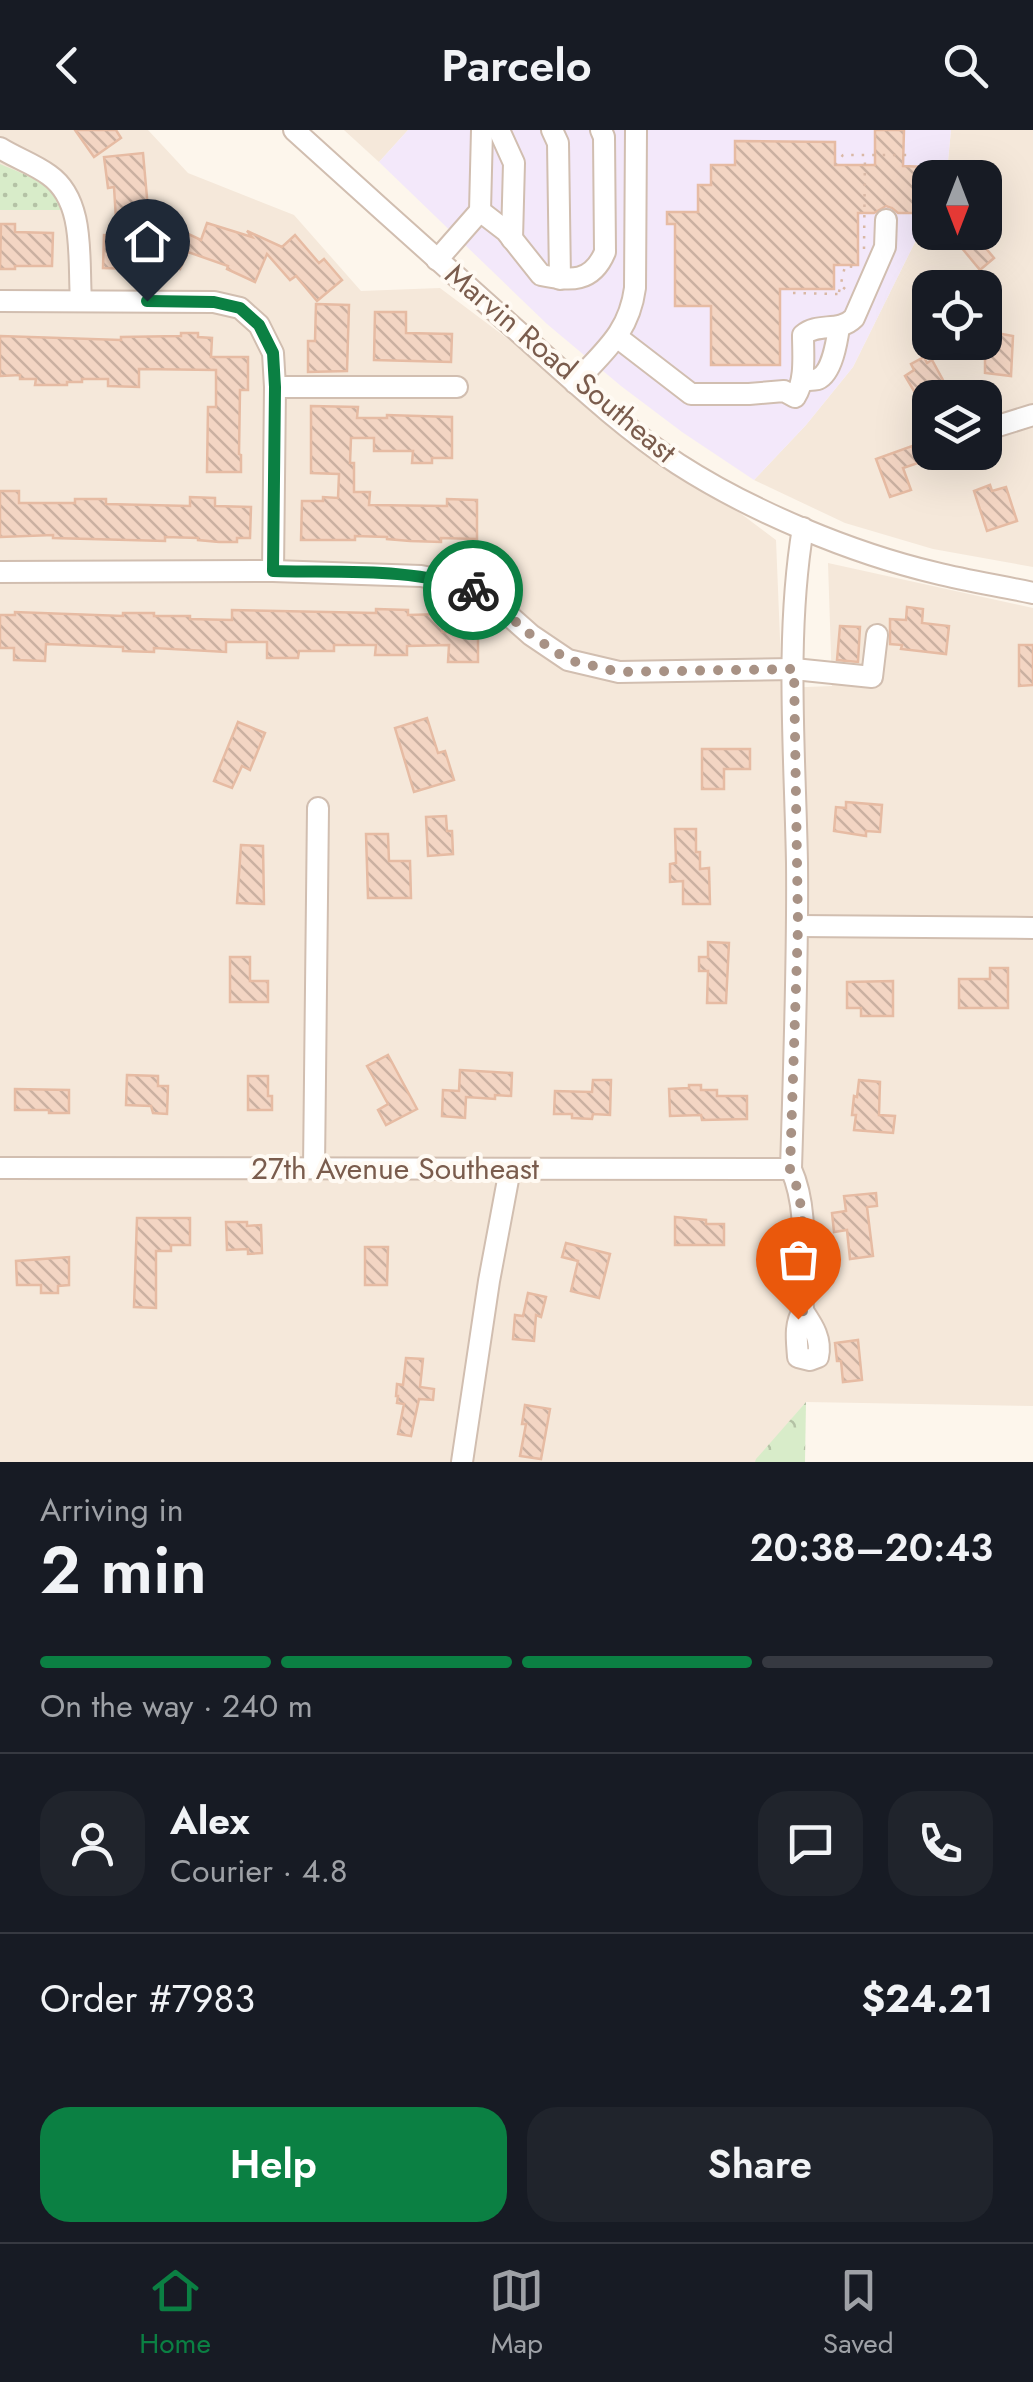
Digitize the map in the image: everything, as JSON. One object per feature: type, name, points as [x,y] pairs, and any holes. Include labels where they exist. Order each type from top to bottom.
[{"type":"street","name":"Marvin Road Southeast","points":[[294,130],[575,382],[678,464],[803,528],[868,553],[936,573],[1033,592]]},
{"type":"street","points":[[437,260],[480,211],[482,130]]},
{"type":"street","points":[[499,130],[514,163],[512,239]]},
{"type":"street","points":[[552,130],[558,144],[560,279]]},
{"type":"street","points":[[480,211],[506,231],[542,276],[560,279],[590,274],[600,266],[605,252],[602,130]]},
{"type":"street","points":[[575,382],[617,337],[628,318],[635,288],[636,130]]},
{"type":"street","points":[[0,148],[51,176],[70,201],[76,224],[80,300]]},
{"type":"street","points":[[617,337],[690,394],[784,391],[795,397],[802,380],[803,335],[810,328],[845,326],[854,318],[885,247],[886,220]]},
{"type":"street","points":[[0,302],[214,302],[240,308],[259,325],[273,353],[275,387],[273,571]]},
{"type":"street","points":[[802,380],[822,377],[835,353],[839,327]]},
{"type":"street","points":[[275,387],[457,387]]},
{"type":"street","points":[[1002,425],[1033,415]]},
{"type":"street","points":[[803,528],[794,669],[798,926],[790,1169],[797,1182],[802,1216],[803,1311]]},
{"type":"street","points":[[0,572],[273,571],[422,576],[452,582],[486,596],[531,635],[568,660],[619,672],[794,669],[872,677],[877,636]]},
{"type":"street","points":[[314,1168],[318,808]]},
{"type":"street","points":[[798,926],[1033,928]]},
{"type":"street","name":"27th Avenue Southeast","points":[[0,1168],[790,1169]]},
{"type":"street","points":[[462,1462],[510,1168]]},
{"type":"path","points":[[835,165],[843,155],[910,155]]},
{"type":"path","points":[[864,248],[865,155]]},
{"type":"path","points":[[839,294],[845,266],[864,267]]},
{"type":"path","points":[[839,294],[851,280]]},
{"type":"path","points":[[792,293],[839,294]]},
{"type":"shaded area","points":[[0,130],[148,130],[188,173],[294,215],[361,291],[440,288],[776,540],[782,688],[832,686],[828,563],[1033,608],[1033,1406],[806,1402],[755,1462],[0,1462]]},
{"type":"shaded area","points":[[344,130],[408,130],[379,162]]},
{"type":"shaded area","points":[[408,130],[951,130],[948,160],[912,160],[912,248],[853,367],[754,480],[682,432],[547,324],[379,162]]},
{"type":"shaded area","points":[[951,130],[1033,130],[1033,567],[933,549],[845,523],[754,480],[853,367],[912,248],[1002,250],[1002,160],[948,160]]},
{"type":"green space","points":[[0,164],[45,186],[65,210],[0,210]]},
{"type":"green space","points":[[806,1402],[805,1462],[755,1462],[756,1459]]},
{"type":"building","points":[[75,130],[116,130],[121,138],[94,157]]},
{"type":"building","points":[[875,130],[904,130],[903,166],[912,166],[912,213],[898,213],[886,206],[874,213],[858,213],[858,265],[834,265],[834,289],[780,289],[780,365],[711,365],[711,306],[675,306],[675,224],[667,224],[667,212],[698,212],[698,185],[711,185],[711,165],[735,165],[735,141],[835,142],[835,165],[875,165]]},
{"type":"building","points":[[143,153],[149,220],[136,220],[134,269],[103,268],[104,235],[117,236],[114,187],[108,188],[104,157]]},
{"type":"building","points":[[207,223],[252,237],[247,231],[282,247],[295,235],[319,263],[324,259],[342,280],[317,301],[296,276],[290,280],[267,254],[255,282],[227,269],[228,266],[188,252],[180,269],[151,256],[167,224],[201,240]]},
{"type":"building","points":[[1,224],[15,224],[15,232],[53,233],[52,266],[0,269]]},
{"type":"building","points":[[963,250],[987,250],[994,258],[980,270]]},
{"type":"building","points":[[316,304],[349,305],[347,371],[308,372],[308,341],[315,341]]},
{"type":"building","points":[[375,312],[406,312],[406,333],[452,334],[451,362],[374,360]]},
{"type":"building","points":[[181,333],[212,338],[211,357],[248,357],[248,390],[240,390],[241,472],[207,472],[208,407],[216,407],[216,370],[139,369],[139,387],[108,386],[108,379],[35,385],[36,379],[0,376],[0,336],[121,340]]},
{"type":"building","points":[[1002,334],[1013,336],[1011,376],[985,373],[985,360],[1002,360]]},
{"type":"building","points":[[932,360],[943,380],[912,380],[912,388],[905,376],[914,370],[911,364]]},
{"type":"building","points":[[311,406],[358,407],[357,418],[452,417],[452,458],[432,458],[432,463],[412,463],[413,451],[374,451],[374,438],[351,438],[354,492],[370,492],[369,505],[447,506],[447,499],[477,500],[477,539],[441,538],[441,542],[355,536],[355,540],[301,540],[302,501],[338,498],[339,474],[311,473]]},
{"type":"building","points":[[912,446],[912,465],[903,468],[911,490],[890,497],[876,459]]},
{"type":"building","points":[[990,485],[992,491],[1006,487],[1017,521],[987,531],[974,491]]},
{"type":"building","points":[[0,491],[19,491],[19,503],[106,499],[106,504],[190,506],[190,497],[215,498],[215,506],[251,507],[250,538],[219,542],[165,537],[165,541],[53,535],[0,537]]},
{"type":"building","points":[[907,607],[923,609],[922,623],[949,626],[946,654],[890,644],[890,619],[906,620]]},
{"type":"building","points":[[376,609],[408,610],[408,615],[442,614],[442,632],[478,633],[478,662],[448,662],[449,645],[407,646],[407,655],[375,655],[376,645],[334,645],[334,651],[299,651],[298,658],[267,658],[267,642],[226,642],[226,652],[154,648],[154,652],[123,651],[123,647],[46,644],[45,661],[14,660],[14,648],[0,648],[0,615],[15,612],[123,616],[154,613],[232,620],[232,610],[376,613]]},
{"type":"building","points":[[840,626],[860,627],[858,662],[837,660]]},
{"type":"building","points":[[1019,645],[1033,645],[1033,685],[1019,686]]},
{"type":"building","points":[[427,718],[438,753],[445,751],[454,780],[414,792],[395,728]]},
{"type":"building","points":[[238,722],[265,733],[250,770],[242,766],[232,788],[214,781]]},
{"type":"building","points":[[702,749],[750,749],[750,769],[724,769],[724,789],[702,789]]},
{"type":"building","points":[[846,802],[882,805],[880,832],[866,831],[866,836],[834,831],[836,807],[846,808]]},
{"type":"building","points":[[446,816],[447,831],[452,831],[453,854],[428,856],[426,817]]},
{"type":"building","points":[[675,829],[696,829],[700,869],[709,868],[710,904],[683,904],[683,881],[670,882],[670,864],[676,863]]},
{"type":"building","points":[[366,834],[388,834],[389,861],[410,861],[411,898],[368,898]]},
{"type":"building","points":[[241,845],[263,846],[264,904],[237,903]]},
{"type":"building","points":[[708,942],[729,943],[726,1003],[707,1003],[708,971],[699,971],[699,957],[708,957]]},
{"type":"building","points":[[230,957],[250,957],[250,981],[268,981],[268,1002],[230,1002]]},
{"type":"building","points":[[990,968],[1008,968],[1008,1008],[959,1008],[959,979],[990,979]]},
{"type":"building","points":[[893,981],[893,1016],[861,1016],[861,1008],[847,1008],[847,982]]},
{"type":"building","points":[[388,1055],[417,1109],[386,1125],[378,1110],[388,1104],[367,1066]]},
{"type":"building","points":[[460,1070],[512,1073],[511,1096],[466,1097],[465,1118],[442,1116],[443,1090],[459,1091]]},
{"type":"building","points":[[127,1075],[158,1076],[158,1086],[168,1086],[167,1114],[153,1113],[151,1106],[126,1105]]},
{"type":"building","points":[[248,1076],[268,1076],[272,1110],[248,1110]]},
{"type":"building","points":[[593,1080],[611,1080],[610,1115],[593,1114],[592,1119],[554,1114],[555,1091],[592,1092]]},
{"type":"building","points":[[859,1080],[880,1082],[879,1115],[895,1116],[893,1133],[854,1130],[856,1115],[852,1115]]},
{"type":"building","points":[[689,1085],[717,1090],[717,1096],[747,1096],[747,1119],[670,1116],[669,1089]]},
{"type":"building","points":[[15,1089],[69,1090],[69,1113],[15,1110]]},
{"type":"building","points":[[876,1193],[877,1206],[867,1207],[873,1256],[850,1259],[847,1230],[834,1232],[832,1213],[846,1211],[844,1196]]},
{"type":"building","points":[[675,1217],[724,1224],[724,1245],[675,1245]]},
{"type":"building","points":[[137,1218],[190,1218],[190,1245],[171,1245],[171,1251],[156,1251],[156,1308],[134,1307]]},
{"type":"building","points":[[226,1222],[261,1225],[262,1253],[227,1250]]},
{"type":"building","points":[[566,1243],[610,1254],[599,1298],[571,1291],[578,1261],[562,1257]]},
{"type":"building","points":[[365,1247],[388,1247],[387,1285],[365,1285]]},
{"type":"building","points":[[69,1257],[69,1285],[58,1286],[58,1293],[41,1293],[41,1285],[17,1285],[16,1261]]},
{"type":"building","points":[[528,1293],[546,1297],[541,1317],[536,1315],[534,1341],[513,1339],[515,1315],[523,1316]]},
{"type":"building","points":[[858,1340],[862,1380],[843,1382],[835,1343]]},
{"type":"building","points":[[406,1358],[423,1359],[420,1387],[434,1389],[433,1400],[419,1399],[411,1436],[398,1434],[404,1404],[397,1403],[397,1384],[403,1385]]},
{"type":"building","points":[[525,1405],[550,1409],[541,1459],[520,1456]]},
{"type":"way so far","points":[[473,590],[568,660],[619,672],[794,669],[798,926],[790,1169],[797,1182],[802,1216],[803,1311],[798,1319]]},
{"type":"route","points":[[147,301],[214,302],[240,308],[259,325],[273,353],[273,571],[422,576],[473,590]]}]
